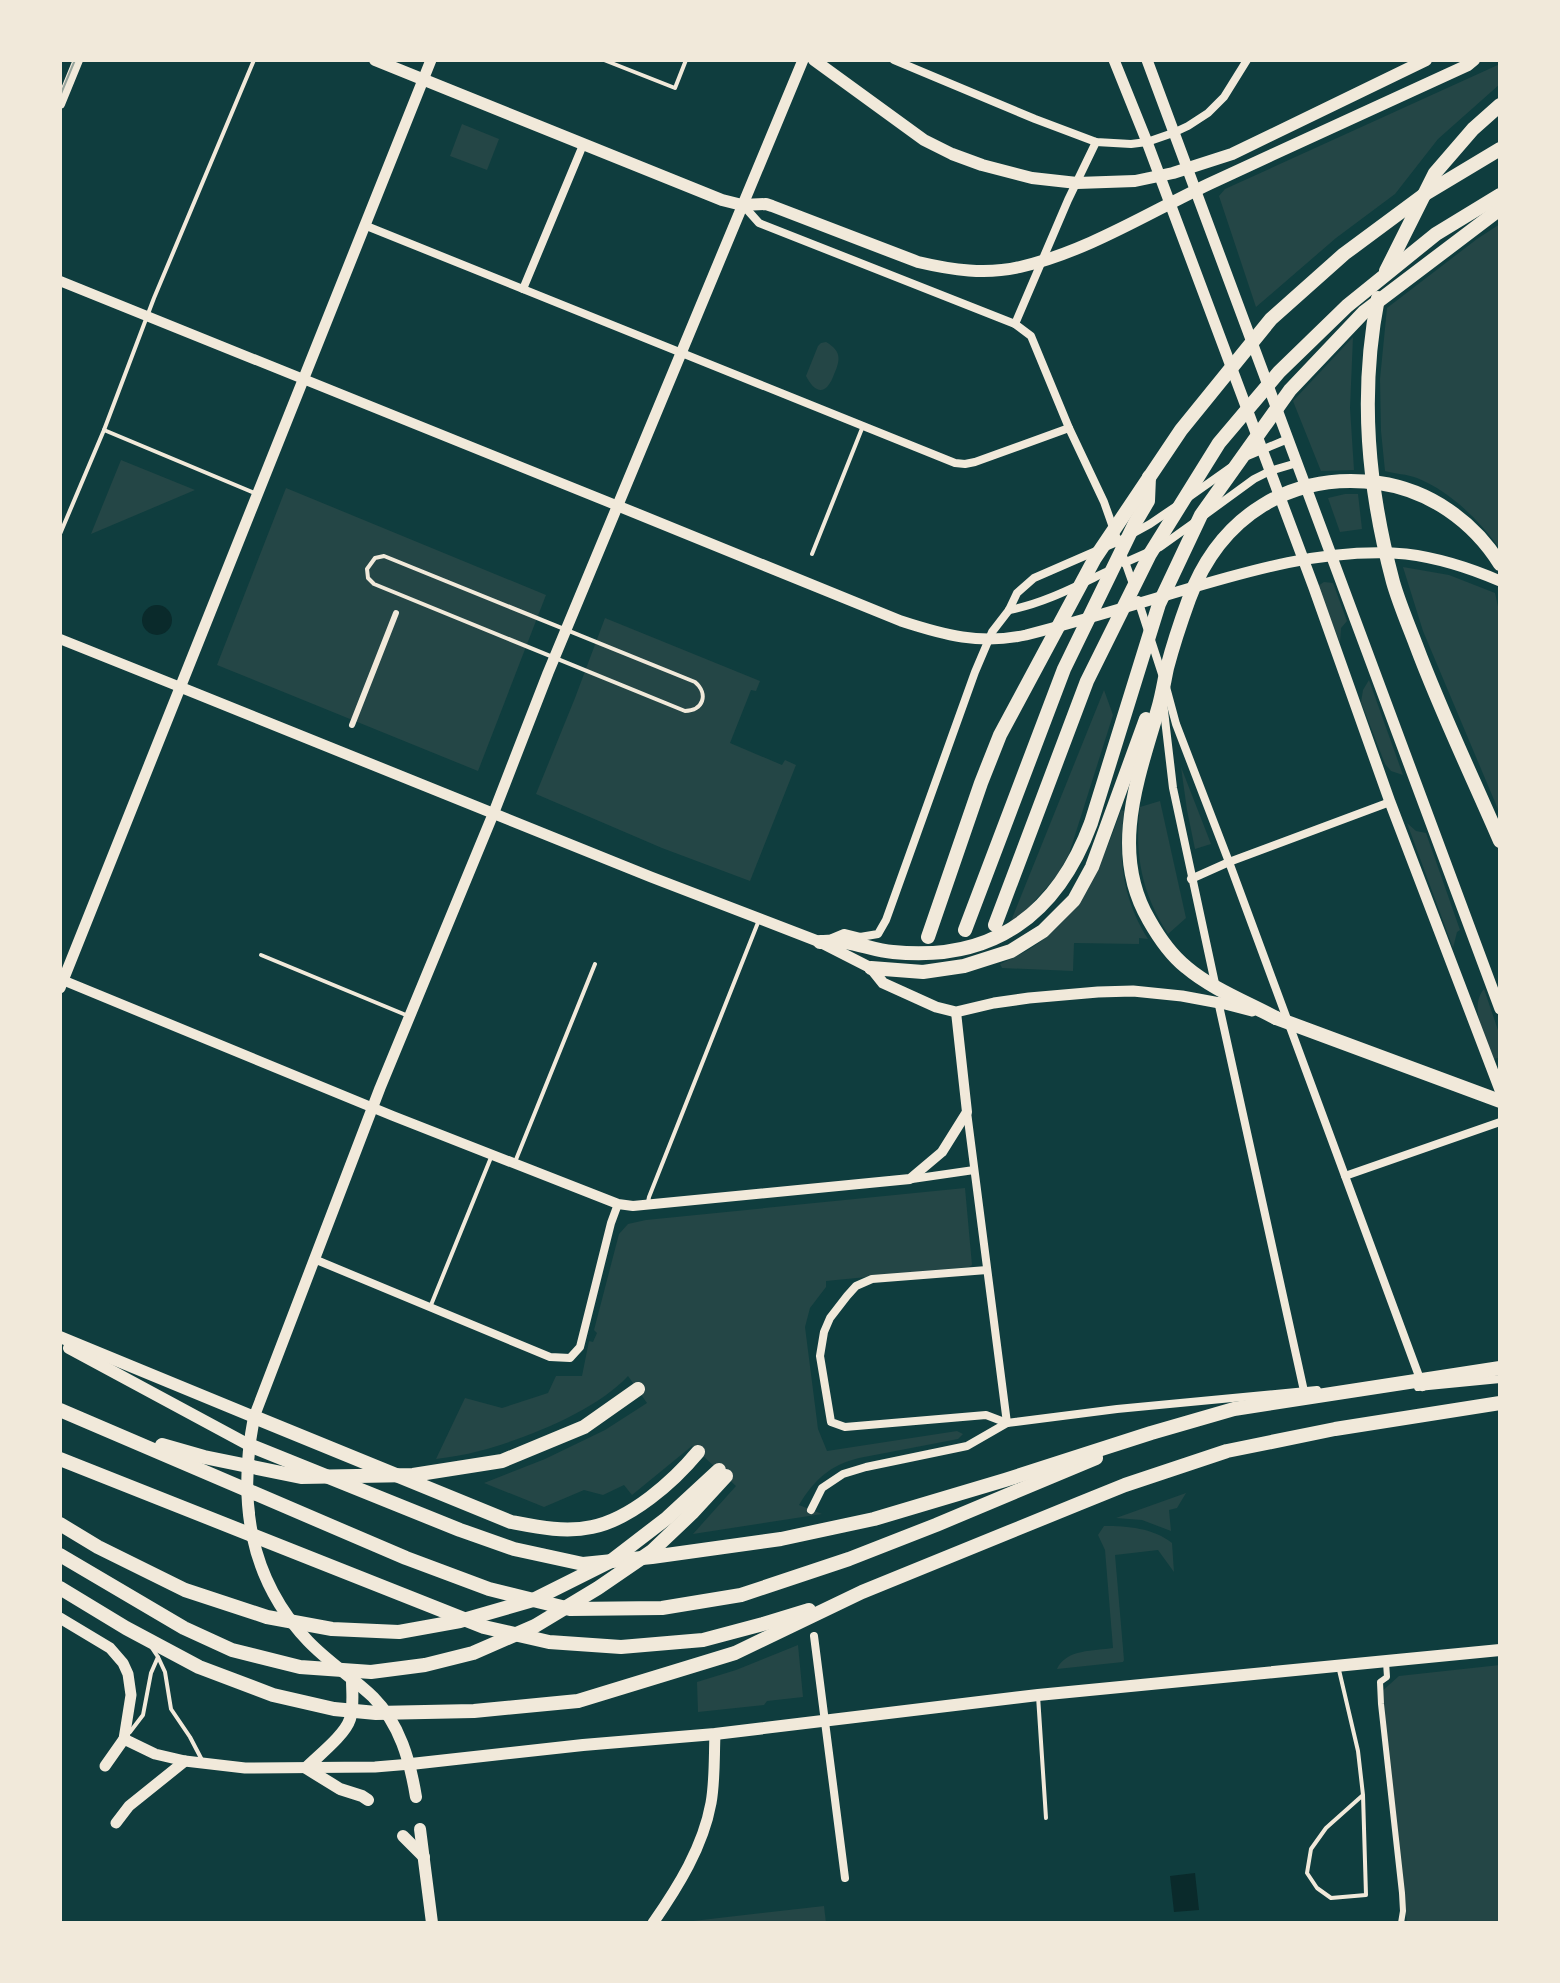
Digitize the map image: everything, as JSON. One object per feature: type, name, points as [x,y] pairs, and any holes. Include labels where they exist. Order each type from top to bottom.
[{"type":"highway","points":[[1500,105],[1473,129],[1435,173],[1381,280],[1370,338],[1367,383],[1374,497],[1393,584],[1434,692],[1500,841]]},
{"type":"highway","points":[[928,937],[1000,735],[1095,558],[1203,401],[1271,319],[1344,254],[1425,194],[1500,149]]},
{"type":"highway","points":[[995,925],[1087,681],[1150,554],[1219,443],[1279,372],[1347,306],[1436,234],[1500,195]]},
{"type":"highway","points":[[820,942],[845,942],[892,952],[929,953],[961,949],[1018,925],[1051,896],[1081,850],[1159,604],[1201,515],[1290,390],[1364,312],[1500,209]]},
{"type":"highway","points":[[965,930],[1064,669],[1148,501],[1149,476]]},
{"type":"highway","points":[[871,968],[923,972],[964,966],[1011,951],[1043,931],[1074,900],[1101,845],[1155,693],[1162,661],[1205,564],[1231,530],[1267,501],[1335,480],[1391,485],[1423,496],[1465,522],[1500,564]]},
{"type":"highway","points":[[1162,661],[1161,699],[1138,779],[1127,840],[1132,878],[1147,918],[1165,944],[1185,967],[1276,1018],[1500,1101]]},
{"type":"highway","points":[[249,1445],[460,1530],[514,1549],[583,1564],[797,1535],[874,1519],[1234,1409],[1500,1368]]},
{"type":"highway","points":[[103,1428],[204,1457],[301,1477],[413,1475],[502,1461],[584,1427],[638,1389]]},
{"type":"highway","points":[[60,1588],[199,1667],[273,1695],[334,1709],[376,1713],[474,1711],[578,1701],[735,1653],[862,1592],[1125,1485],[1227,1451],[1335,1429],[1500,1403]]},
{"type":"highway","points":[[60,1410],[406,1558],[489,1589],[570,1609],[617,1610],[689,1605],[741,1595],[849,1559],[936,1525],[1151,1433]]},
{"type":"highway","points":[[254,1417],[511,1522],[552,1530],[592,1527],[627,1513],[680,1473],[698,1452]]},
{"type":"highway","points":[[60,1459],[484,1627],[549,1642],[621,1647],[703,1640],[862,1592]]},
{"type":"highway","points":[[60,1555],[184,1628],[232,1650],[300,1667],[371,1672],[425,1665],[473,1653],[535,1626],[652,1551],[692,1513],[722,1473],[611,1561],[533,1600],[460,1621],[399,1632],[332,1629],[267,1617],[185,1590],[62,1526]]},
{"type":"main road","points":[[375,60],[722,200],[742,205],[766,204],[918,262],[944,268],[991,271],[1048,260],[1075,249],[1474,60]]},
{"type":"main road","points":[[61,983],[431,60]]},
{"type":"main road","points":[[416,1797],[411,1764],[394,1724],[375,1699],[310,1643],[290,1621],[258,1560],[248,1515],[246,1476],[254,1417],[372,1107],[803,60]]},
{"type":"main road","points":[[814,60],[924,140],[952,154],[1008,173],[1060,182],[1135,181],[1173,173],[1232,154],[1426,60]]},
{"type":"main road","points":[[1114,60],[1500,1090]]},
{"type":"main road","points":[[1147,60],[1500,1009]]},
{"type":"main road","points":[[618,506],[901,621],[973,640],[1004,640],[1026,635],[1235,575],[1289,562],[1345,555],[1407,555],[1472,569],[1500,581]]},
{"type":"main road","points":[[180,687],[820,942],[871,968],[883,983],[936,1007],[956,1012],[994,1003],[1133,991],[1225,1004],[1276,1018]]},
{"type":"main road","points":[[60,1337],[254,1417]]},
{"type":"main road","points":[[60,1343],[249,1445]]},
{"type":"main road","points":[[60,1618],[110,1648],[128,1674],[131,1695],[124,1739],[105,1766]]},
{"type":"main road","points":[[124,1739],[155,1754],[204,1764],[267,1769],[411,1764],[715,1734],[1038,1695],[1500,1650]]},
{"type":"main road","points":[[306,1768],[349,1721],[353,1703],[352,1680]]},
{"type":"main road","points":[[653,1923],[679,1882],[706,1821],[713,1783],[715,1734]]},
{"type":"main road","points":[[116,1823],[134,1802],[185,1761]]},
{"type":"main road","points":[[306,1768],[340,1789],[368,1800]]},
{"type":"main road","points":[[420,1829],[432,1923]]},
{"type":"main road","points":[[403,1836],[424,1857]]},
{"type":"street","points":[[60,104],[78,60]]},
{"type":"street","points":[[894,60],[1096,142],[1131,144],[1147,142],[1188,126],[1224,97],[1247,60]]},
{"type":"street","points":[[1015,324],[1096,142]]},
{"type":"street","points":[[523,289],[583,145]]},
{"type":"street","points":[[742,205],[759,223],[1015,324],[1031,336],[1119,541],[1162,661],[1176,724],[1423,1387]]},
{"type":"street","points":[[364,225],[955,463],[975,462],[1069,428]]},
{"type":"street","points":[[60,281],[618,506]]},
{"type":"street","points":[[820,942],[844,933],[860,937],[878,934],[886,920],[975,672],[992,632],[1009,610],[1017,593],[1034,578],[1150,524],[1246,456],[1288,439]]},
{"type":"street","points":[[1009,610],[1050,598],[1160,547],[1254,479],[1297,463]]},
{"type":"street","points":[[352,725],[396,613]]},
{"type":"street","points":[[60,639],[180,687]]},
{"type":"street","points":[[1162,661],[1173,788],[1304,1391]]},
{"type":"street","points":[[1191,879],[1390,802]]},
{"type":"street","points":[[61,983],[618,1204],[648,1205],[974,1170]]},
{"type":"street","points":[[956,1012],[1007,1423]]},
{"type":"street","points":[[910,1179],[942,1152],[967,1112]]},
{"type":"street","points":[[1345,1176],[1500,1122]]},
{"type":"street","points":[[314,1259],[550,1357],[570,1358],[580,1347],[618,1204]]},
{"type":"street","points":[[987,1270],[872,1279],[856,1286],[830,1318],[820,1356],[831,1422],[845,1427],[986,1415],[1007,1423]]},
{"type":"street","points":[[811,1510],[822,1488],[843,1474],[967,1446],[1007,1423],[1304,1391],[1423,1387],[1500,1379]]},
{"type":"street","points":[[814,1636],[845,1878]]},
{"type":"street","points":[[1386,1662],[1387,1677],[1380,1682],[1402,1893],[1401,1923]]},
{"type":"lane","points":[[60,534],[254,60]]},
{"type":"lane","points":[[604,60],[675,88],[686,60]]},
{"type":"lane","points":[[812,554],[863,426]]},
{"type":"lane","points":[[104,430],[257,494]]},
{"type":"lane","points":[[384,556],[567,630],[695,682],[702,689],[702,703],[694,710],[685,711],[374,584],[368,578],[368,564],[384,556]]},
{"type":"lane","points":[[648,1205],[760,918]]},
{"type":"lane","points":[[261,955],[409,1016]]},
{"type":"lane","points":[[514,1164],[595,964]]},
{"type":"lane","points":[[430,1308],[492,1155]]},
{"type":"lane","points":[[109,1610],[144,1637],[158,1657],[165,1672],[171,1709],[204,1764]]},
{"type":"lane","points":[[124,1739],[143,1715],[151,1673],[158,1657]]},
{"type":"lane","points":[[1339,1667],[1358,1751],[1363,1795],[1366,1895],[1331,1898],[1317,1888],[1307,1873],[1311,1849],[1326,1828],[1363,1795]]},
{"type":"lane","points":[[1038,1695],[1046,1818]]},
{"type":"shaded area","points":[[1500,64],[1500,84],[1438,139],[1395,194],[1336,238],[1256,307],[1219,196],[1225,189]]},
{"type":"shaded area","points":[[462,124],[499,139],[487,170],[450,156]]},
{"type":"shaded area","points":[[1500,224],[1500,549],[1453,499],[1417,478],[1385,471],[1380,379],[1387,308]]},
{"type":"shaded area","points":[[1353,337],[1350,408],[1354,470],[1321,471],[1293,401]]},
{"type":"shaded area","points":[[826,342],[838,353],[838,362],[830,383],[820,390],[806,376],[818,346]]},
{"type":"shaded area","points":[[121,460],[195,490],[91,534]]},
{"type":"shaded area","points":[[286,488],[546,595],[478,771],[217,665]]},
{"type":"shaded area","points":[[1358,494],[1362,529],[1340,532],[1328,498]]},
{"type":"shaded area","points":[[1403,567],[1449,575],[1495,593],[1500,616],[1500,814],[1423,631]]},
{"type":"shaded area","points":[[1324,582],[1333,583],[1347,621],[1341,628],[1340,643],[1318,586]]},
{"type":"shaded area","points":[[157,605],[168,609],[172,620],[168,631],[157,635],[146,631],[142,620],[146,609]]},
{"type":"shaded area","points":[[605,618],[760,681],[756,691],[751,690],[730,743],[782,765],[785,760],[796,765],[750,881],[662,848],[536,794]]},
{"type":"shaded area","points":[[1369,680],[1403,775],[1391,771],[1385,764],[1361,702]]},
{"type":"shaded area","points":[[1104,690],[1113,715],[1069,854],[1056,877],[1021,916],[1011,921]]},
{"type":"shaded area","points":[[1181,767],[1211,844],[1195,849],[1187,810]]},
{"type":"shaded area","points":[[1160,801],[1186,918],[1168,934],[1146,889],[1139,858],[1140,807]]},
{"type":"shaded area","points":[[1121,810],[1124,811],[1122,861],[1127,893],[1148,939],[1139,938],[1139,944],[1074,943],[1073,971],[1002,968],[1000,964],[1046,937],[1075,906],[1097,870]]},
{"type":"shaded area","points":[[1407,823],[1416,831],[1426,833],[1460,930],[1453,948]]},
{"type":"shaded area","points":[[1484,989],[1500,1036],[1500,1057],[1494,1059],[1478,1014]]},
{"type":"shaded area","points":[[965,1188],[972,1265],[826,1281],[826,1287],[810,1308],[805,1327],[818,1429],[827,1451],[957,1431],[963,1434],[958,1439],[859,1458],[831,1469],[817,1481],[799,1505],[822,1514],[693,1534],[736,1486],[692,1446],[632,1495],[624,1485],[603,1495],[584,1490],[544,1507],[484,1483],[545,1459],[605,1430],[647,1403],[628,1376],[598,1401],[559,1422],[479,1451],[436,1459],[465,1398],[502,1408],[548,1393],[556,1376],[582,1376],[589,1341],[593,1342],[597,1333],[594,1330],[619,1234],[628,1224]]},
{"type":"shaded area","points":[[1186,1493],[1177,1508],[1169,1510],[1171,1531],[1142,1520],[1116,1518]]},
{"type":"shaded area","points":[[1104,1526],[1140,1529],[1165,1538],[1172,1543],[1174,1572],[1158,1550],[1115,1555],[1123,1662],[1057,1669],[1061,1662],[1074,1654],[1113,1648],[1105,1550],[1098,1535]]},
{"type":"shaded area","points":[[798,1645],[803,1697],[767,1701],[764,1705],[698,1712],[697,1682]]},
{"type":"shaded area","points":[[1500,1665],[1500,1923],[1407,1923],[1380,1693],[1399,1676]]},
{"type":"shaded area","points":[[1195,1873],[1199,1910],[1174,1912],[1170,1876]]},
{"type":"shaded area","points":[[824,1906],[826,1923],[691,1923],[693,1921]]},
{"type":"tram line","points":[[60,96],[75,60]]}]
